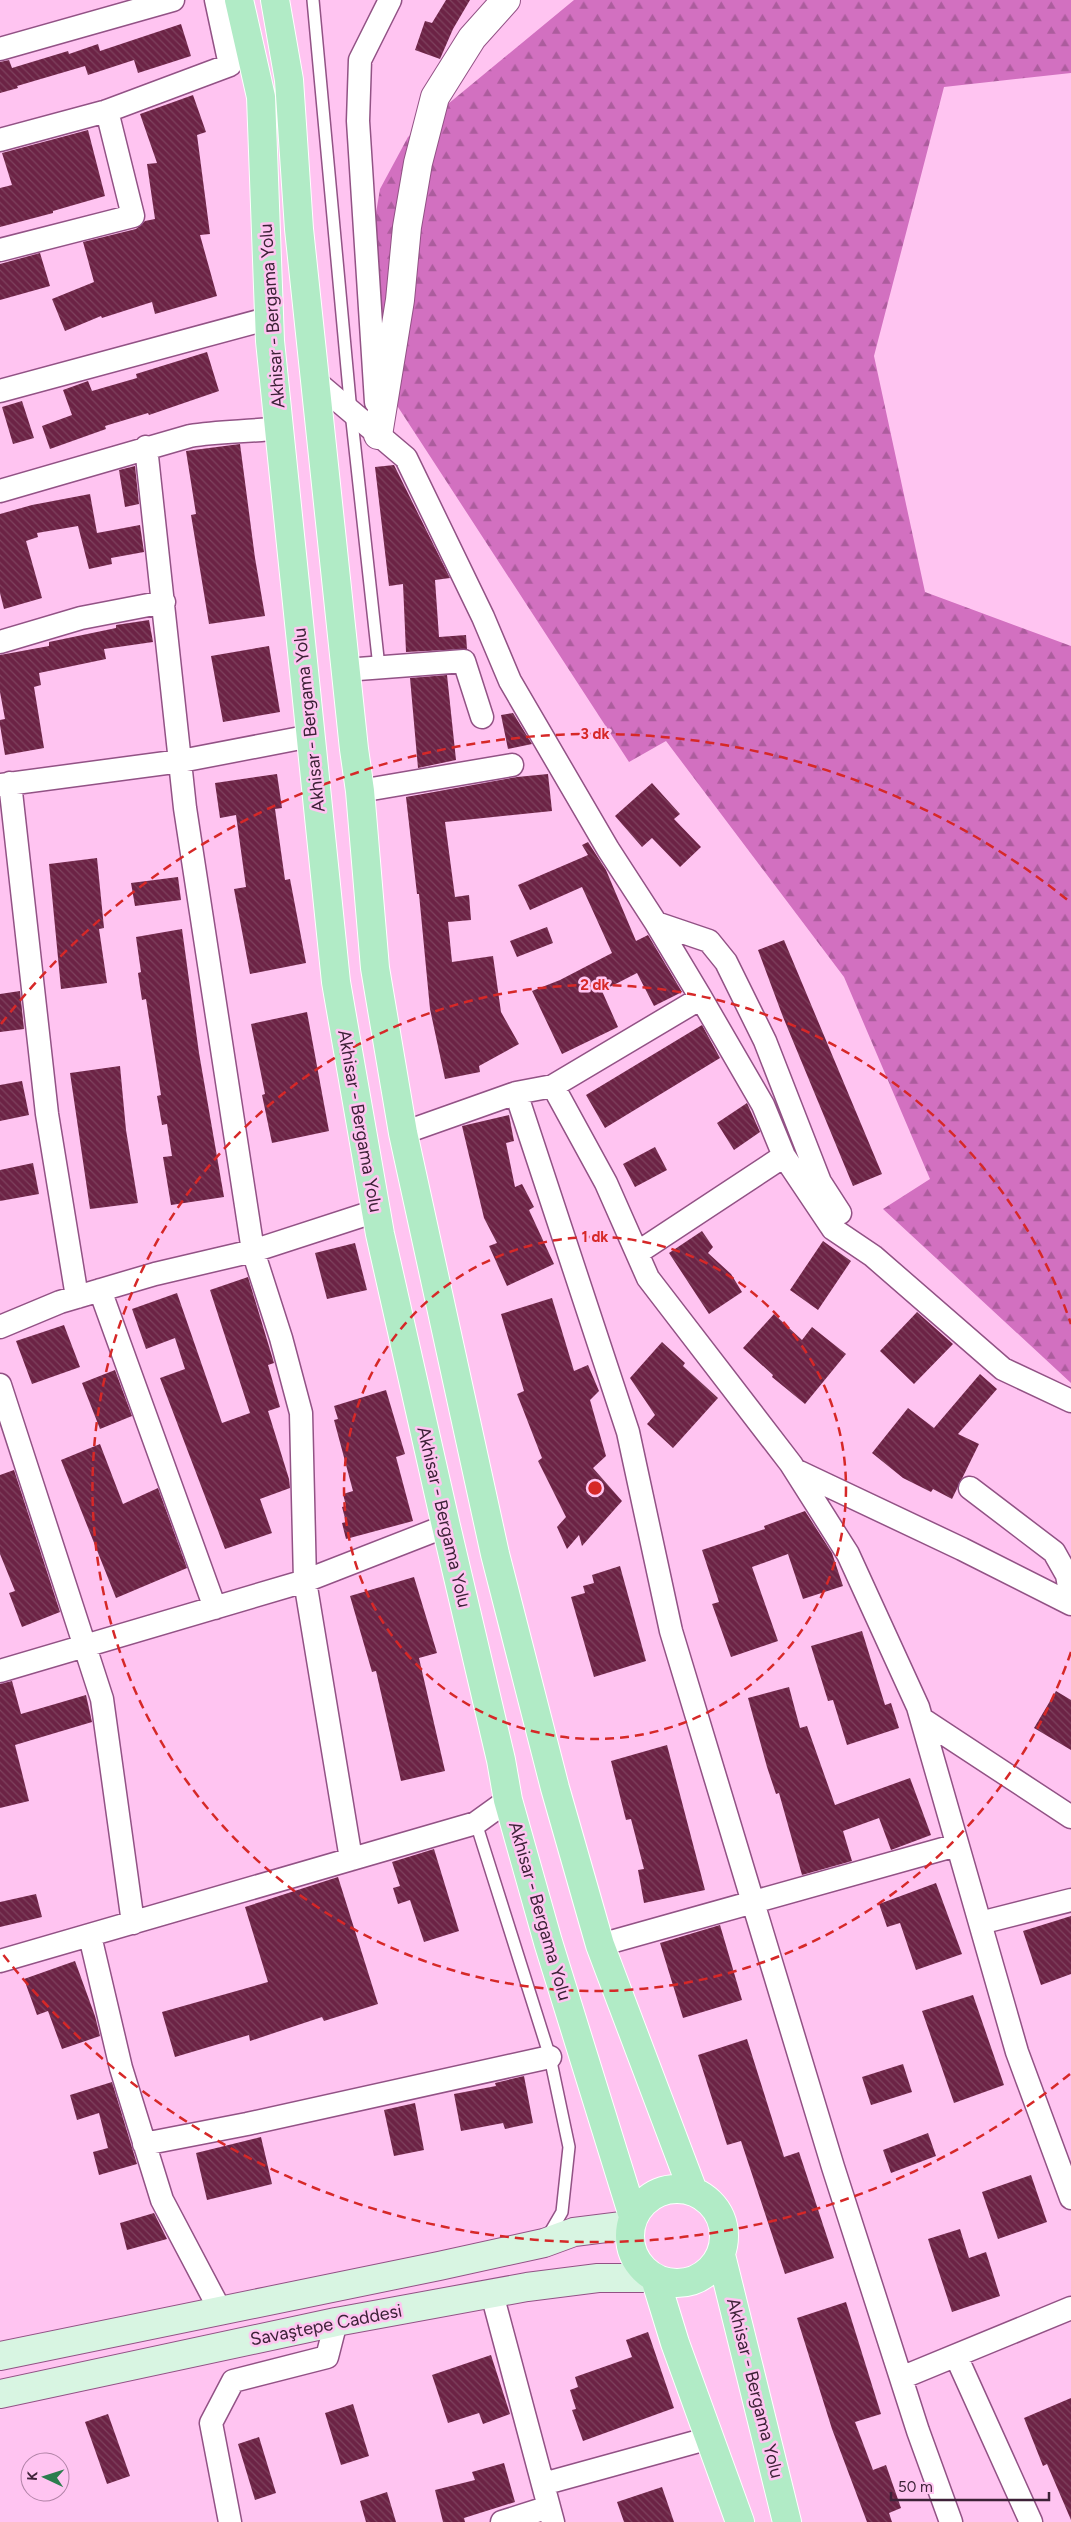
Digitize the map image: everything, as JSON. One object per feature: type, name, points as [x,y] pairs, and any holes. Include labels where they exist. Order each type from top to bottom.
[{"type":"main road","name":"Akhisar - Bergama Yolu","points":[[239,0],[261,98],[270,318],[279,428],[336,982],[376,1211],[446,1526],[501,1760],[508,1800],[548,1942],[632,2220],[629,2241],[634,2256],[642,2269],[655,2278],[675,2343],[740,2522]]},
{"type":"main road","name":"Akhisar - Bergama Yolu","points":[[275,0],[289,80],[299,229],[345,670],[360,791],[375,968],[404,1133],[495,1554],[555,1788],[600,1945],[693,2191],[706,2198],[720,2217],[724,2239],[721,2255],[787,2522]]},
{"type":"main road","points":[[632,2220],[641,2204],[652,2195],[665,2190],[679,2188],[693,2191]]},
{"type":"main road","name":"Savaştepe Caddesi","points":[[0,2356],[544,2242],[574,2232],[632,2220]]},
{"type":"main road","points":[[655,2278],[670,2283],[685,2283],[700,2278],[712,2268],[721,2255]]},
{"type":"main road","name":"Savaştepe Caddesi","points":[[0,2394],[336,2322],[492,2294],[598,2278],[655,2278]]},
{"type":"street","points":[[0,49],[173,0]]},
{"type":"street","points":[[0,140],[107,112],[230,64],[216,0]]},
{"type":"street","points":[[378,435],[358,121],[360,60],[390,0]]},
{"type":"street","points":[[378,435],[400,300],[407,227],[418,163],[435,97],[472,38],[506,0]]},
{"type":"street","points":[[0,250],[133,216],[107,112]]},
{"type":"street","points":[[0,391],[270,318]]},
{"type":"street","points":[[315,381],[406,458],[483,616],[510,681],[608,849],[656,923],[763,1105],[784,1156],[833,1229],[873,1256],[1003,1369],[1071,1401]]},
{"type":"street","points":[[0,491],[146,447],[220,430],[251,432],[279,428]]},
{"type":"street","points":[[146,447],[185,808],[252,1251],[281,1338],[301,1413],[305,1581],[351,1859]]},
{"type":"street","points":[[0,642],[81,618],[164,602]]},
{"type":"street","points":[[345,670],[464,661],[482,717]]},
{"type":"street","points":[[77,1297],[47,1114],[5,784],[181,761],[311,736]]},
{"type":"street","points":[[360,791],[512,765]]},
{"type":"street","points":[[656,923],[709,941],[726,962],[777,1068],[820,1182],[836,1208],[873,1256]]},
{"type":"street","points":[[404,1133],[516,1093],[553,1086],[701,998]]},
{"type":"street","points":[[553,1086],[606,1183],[648,1278],[795,1470],[848,1554],[918,1707],[1017,2052],[1071,2198]]},
{"type":"street","points":[[516,1093],[628,1432],[671,1631],[901,2378],[951,2522]]},
{"type":"street","points":[[637,1252],[784,1156]]},
{"type":"street","points":[[0,1327],[77,1297],[155,1274],[252,1251],[376,1211]]},
{"type":"street","points":[[100,1290],[215,1608]]},
{"type":"street","points":[[0,1385],[102,1699],[133,1923]]},
{"type":"street","points":[[795,1470],[962,1548],[1071,1604]]},
{"type":"street","points":[[970,1488],[1054,1552],[1067,1575],[1071,1598]]},
{"type":"street","points":[[0,1672],[305,1581],[446,1526]]},
{"type":"street","points":[[922,1719],[1071,1817]]},
{"type":"street","points":[[0,1961],[476,1823],[508,1800]]},
{"type":"street","points":[[600,1945],[957,1845]]},
{"type":"street","points":[[980,1923],[1071,1900]]},
{"type":"street","points":[[90,1936],[121,2068],[162,2200],[220,2310]]},
{"type":"street","points":[[144,2144],[248,2124],[416,2085],[550,2057]]},
{"type":"street","points":[[492,2294],[551,2514],[502,2522]]},
{"type":"street","points":[[901,2378],[1071,2308]]},
{"type":"street","points":[[230,2522],[211,2423],[233,2380],[327,2357],[336,2322]]},
{"type":"street","points":[[956,2356],[1031,2522]]},
{"type":"street","points":[[543,2484],[710,2438]]},
{"type":"lane","points":[[313,0],[351,412],[379,667]]},
{"type":"lane","points":[[476,1823],[550,2057],[569,2147],[562,2212],[544,2242]]},
{"type":"green space","points":[[574,0],[1071,0],[1071,73],[944,87],[874,356],[925,592],[1071,646],[1071,1383],[883,1209],[930,1179],[844,977],[666,741],[629,762],[383,384],[372,237],[380,189],[408,137]]},
{"type":"building","points":[[446,0],[470,0],[453,29],[440,59],[415,50],[425,21],[432,23]]},
{"type":"building","points":[[181,24],[191,56],[138,73],[134,60],[88,75],[85,66],[17,86],[18,88],[0,93],[0,62],[9,60],[12,68],[68,51],[69,54],[98,44],[100,51]]},
{"type":"building","points":[[193,95],[206,132],[197,135],[210,234],[200,235],[217,296],[155,314],[152,302],[102,318],[101,316],[65,331],[52,299],[94,282],[83,242],[136,229],[145,221],[155,219],[147,164],[157,163],[140,114]]},
{"type":"building","points":[[88,130],[105,196],[53,211],[53,213],[0,227],[0,188],[12,185],[2,153]]},
{"type":"building","points":[[40,253],[50,286],[0,300],[0,264]]},
{"type":"building","points":[[207,352],[219,391],[149,415],[148,413],[105,426],[106,429],[50,449],[42,426],[72,415],[63,390],[88,381],[92,391],[137,378],[136,374]]},
{"type":"building","points":[[22,401],[34,438],[13,444],[2,407]]},
{"type":"building","points":[[240,444],[255,558],[265,616],[209,624],[191,515],[196,514],[186,451]]},
{"type":"building","points":[[394,465],[450,578],[435,580],[439,637],[466,635],[467,649],[406,652],[403,584],[389,586],[375,467]]},
{"type":"building","points":[[135,466],[139,504],[125,507],[119,470]]},
{"type":"building","points":[[90,494],[97,533],[140,525],[144,552],[111,558],[112,564],[89,569],[78,526],[37,533],[38,537],[26,541],[42,598],[4,609],[0,593],[0,514],[32,505]]},
{"type":"building","points":[[149,620],[153,642],[104,649],[106,659],[39,673],[41,685],[34,687],[44,748],[5,755],[0,725],[0,720],[5,719],[0,692],[0,655],[49,646],[49,642],[116,628],[116,625]]},
{"type":"building","points":[[269,646],[280,712],[223,722],[211,656]]},
{"type":"building","points":[[447,675],[456,760],[418,768],[410,678]]},
{"type":"building","points":[[513,713],[532,744],[508,749],[501,715]]},
{"type":"building","points":[[277,774],[282,808],[275,809],[285,880],[290,879],[306,963],[250,974],[234,889],[246,887],[236,815],[220,818],[215,783]]},
{"type":"building","points":[[548,774],[552,811],[445,822],[455,897],[469,895],[471,920],[448,922],[452,962],[493,956],[501,1012],[519,1044],[479,1066],[480,1072],[445,1079],[430,1009],[419,894],[417,894],[406,797],[517,777]]},
{"type":"building","points":[[652,783],[680,814],[674,819],[701,847],[680,867],[652,838],[642,847],[615,816]]},
{"type":"building","points":[[588,842],[606,870],[636,941],[648,935],[682,992],[654,1006],[637,973],[602,991],[618,1027],[562,1054],[532,991],[560,980],[612,953],[582,887],[530,910],[518,885],[588,855],[582,845]]},
{"type":"building","points":[[97,858],[104,928],[99,929],[107,983],[61,989],[49,864]]},
{"type":"building","points":[[178,877],[181,900],[135,906],[131,883]]},
{"type":"building","points":[[547,927],[553,943],[517,957],[510,941]]},
{"type":"building","points":[[182,929],[199,1053],[224,1197],[171,1205],[163,1157],[172,1156],[167,1124],[162,1125],[157,1096],[161,1095],[146,999],[142,1000],[138,973],[141,972],[136,937]]},
{"type":"building","points":[[784,940],[882,1174],[853,1186],[783,1017],[758,950]]},
{"type":"building","points":[[20,991],[24,1029],[0,1032],[0,994]]},
{"type":"building","points":[[307,1012],[329,1131],[272,1143],[262,1095],[265,1094],[251,1024]]},
{"type":"building","points":[[702,1025],[720,1058],[605,1128],[586,1095]]},
{"type":"building","points":[[120,1066],[126,1130],[138,1203],[90,1209],[70,1073]]},
{"type":"building","points":[[22,1081],[29,1115],[0,1121],[0,1085]]},
{"type":"building","points":[[747,1103],[760,1132],[734,1150],[717,1123]]},
{"type":"building","points":[[509,1115],[514,1141],[506,1143],[515,1187],[522,1184],[534,1207],[529,1210],[554,1264],[507,1286],[489,1246],[497,1243],[484,1218],[462,1126]]},
{"type":"building","points":[[655,1147],[667,1170],[635,1187],[623,1164]]},
{"type":"building","points":[[33,1163],[39,1194],[0,1201],[0,1170]]},
{"type":"building","points":[[702,1231],[713,1247],[708,1253],[731,1274],[742,1292],[709,1314],[669,1253]]},
{"type":"building","points":[[823,1241],[851,1261],[818,1310],[790,1290]]},
{"type":"building","points":[[355,1243],[367,1290],[327,1299],[315,1253]]},
{"type":"building","points":[[248,1277],[274,1363],[268,1365],[280,1407],[268,1411],[289,1479],[290,1488],[260,1499],[272,1533],[225,1549],[160,1378],[185,1369],[175,1338],[146,1349],[132,1309],[177,1293],[222,1423],[250,1413],[210,1290]]},
{"type":"building","points":[[552,1298],[574,1371],[588,1365],[599,1391],[590,1400],[606,1456],[593,1468],[622,1501],[582,1546],[579,1535],[567,1549],[557,1527],[566,1517],[538,1461],[542,1458],[517,1394],[524,1391],[501,1314]]},
{"type":"building","points":[[917,1312],[953,1344],[914,1384],[880,1351]]},
{"type":"building","points":[[774,1314],[802,1340],[812,1327],[846,1354],[805,1404],[772,1377],[773,1375],[743,1348]]},
{"type":"building","points":[[64,1325],[80,1367],[32,1384],[16,1341]]},
{"type":"building","points":[[662,1342],[685,1363],[683,1366],[718,1398],[673,1448],[647,1424],[655,1415],[630,1378]]},
{"type":"building","points":[[115,1370],[132,1416],[100,1429],[82,1383]]},
{"type":"building","points":[[980,1374],[997,1389],[958,1434],[979,1444],[952,1499],[933,1489],[931,1492],[903,1478],[872,1453],[908,1408],[934,1428]]},
{"type":"building","points":[[386,1390],[405,1454],[396,1457],[413,1521],[346,1539],[342,1523],[346,1522],[342,1507],[346,1506],[343,1494],[353,1491],[334,1420],[338,1419],[334,1406]]},
{"type":"building","points":[[100,1444],[123,1504],[158,1488],[187,1568],[116,1598],[61,1460]]},
{"type":"building","points":[[14,1470],[60,1612],[22,1627],[9,1593],[15,1591],[0,1554],[0,1475]]},
{"type":"building","points":[[805,1511],[832,1553],[843,1586],[803,1599],[788,1554],[752,1567],[778,1641],[731,1657],[712,1604],[719,1602],[702,1550],[765,1529],[764,1526]]},
{"type":"building","points":[[620,1566],[646,1661],[594,1677],[571,1597],[585,1593],[583,1586],[594,1583],[592,1575]]},
{"type":"building","points":[[414,1577],[437,1653],[419,1658],[445,1771],[401,1781],[376,1671],[372,1672],[350,1596]]},
{"type":"building","points":[[862,1631],[885,1705],[891,1703],[899,1728],[847,1745],[833,1700],[828,1701],[811,1646]]},
{"type":"building","points":[[12,1681],[21,1714],[86,1695],[92,1722],[15,1745],[29,1801],[0,1808],[0,1684]]},
{"type":"building","points":[[789,1687],[800,1728],[807,1726],[835,1805],[910,1778],[931,1835],[891,1850],[879,1818],[843,1831],[852,1861],[802,1875],[779,1793],[776,1794],[767,1767],[748,1698]]},
{"type":"building","points":[[1056,1691],[1071,1700],[1071,1750],[1034,1728]]},
{"type":"building","points":[[667,1745],[705,1890],[644,1903],[638,1870],[644,1869],[631,1819],[626,1820],[611,1761]]},
{"type":"building","points":[[434,1849],[459,1931],[424,1942],[410,1900],[398,1904],[393,1888],[400,1886],[392,1862]]},
{"type":"building","points":[[338,1877],[378,2004],[324,2021],[322,2017],[250,2041],[249,2035],[175,2057],[162,2012],[268,1982],[245,1907]]},
{"type":"building","points":[[936,1883],[962,1954],[916,1970],[900,1923],[887,1927],[879,1904]]},
{"type":"building","points":[[36,1894],[42,1917],[0,1927],[0,1902]]},
{"type":"building","points":[[1071,1916],[1071,1974],[1041,1985],[1023,1931]]},
{"type":"building","points":[[720,1925],[742,2000],[683,2018],[660,1943]]},
{"type":"building","points":[[75,1961],[95,2016],[100,2036],[62,2049],[48,2011],[37,2015],[24,1979]]},
{"type":"building","points":[[973,1995],[1004,2085],[954,2103],[922,2011]]},
{"type":"building","points":[[747,2039],[784,2157],[799,2152],[834,2258],[785,2274],[741,2141],[727,2145],[698,2055]]},
{"type":"building","points":[[903,2064],[912,2092],[871,2105],[862,2077]]},
{"type":"building","points":[[524,2076],[533,2123],[505,2129],[503,2123],[461,2131],[454,2094],[496,2086],[495,2083]]},
{"type":"building","points":[[112,2082],[137,2164],[99,2175],[93,2152],[108,2148],[99,2113],[77,2120],[70,2095]]},
{"type":"building","points":[[415,2103],[424,2150],[394,2156],[384,2110]]},
{"type":"building","points":[[928,2133],[936,2156],[891,2173],[883,2150]]},
{"type":"building","points":[[261,2137],[272,2184],[207,2200],[196,2153]]},
{"type":"building","points":[[1031,2175],[1047,2222],[998,2239],[982,2192]]},
{"type":"building","points":[[154,2213],[167,2239],[127,2250],[120,2223]]},
{"type":"building","points":[[960,2229],[969,2258],[986,2252],[1000,2296],[952,2312],[928,2239]]},
{"type":"building","points":[[846,2302],[881,2414],[855,2422],[873,2470],[886,2465],[901,2508],[889,2513],[892,2522],[867,2522],[832,2429],[797,2318]]},
{"type":"building","points":[[648,2332],[674,2408],[583,2441],[572,2410],[576,2409],[570,2390],[578,2387],[575,2377],[632,2357],[626,2340]]},
{"type":"building","points":[[491,2355],[510,2414],[483,2424],[479,2413],[448,2423],[432,2375]]},
{"type":"building","points":[[1071,2398],[1071,2520],[1047,2464],[1043,2466],[1024,2418]]},
{"type":"building","points":[[353,2404],[369,2456],[341,2465],[325,2413]]},
{"type":"building","points":[[108,2414],[130,2476],[107,2484],[85,2422]]},
{"type":"building","points":[[259,2437],[276,2493],[255,2500],[238,2444]]},
{"type":"building","points":[[504,2463],[515,2502],[464,2518],[465,2522],[443,2522],[435,2490],[475,2480],[472,2472]]},
{"type":"building","points":[[662,2487],[674,2522],[624,2522],[617,2502]]},
{"type":"building","points":[[387,2492],[396,2522],[366,2522],[360,2501]]}]
